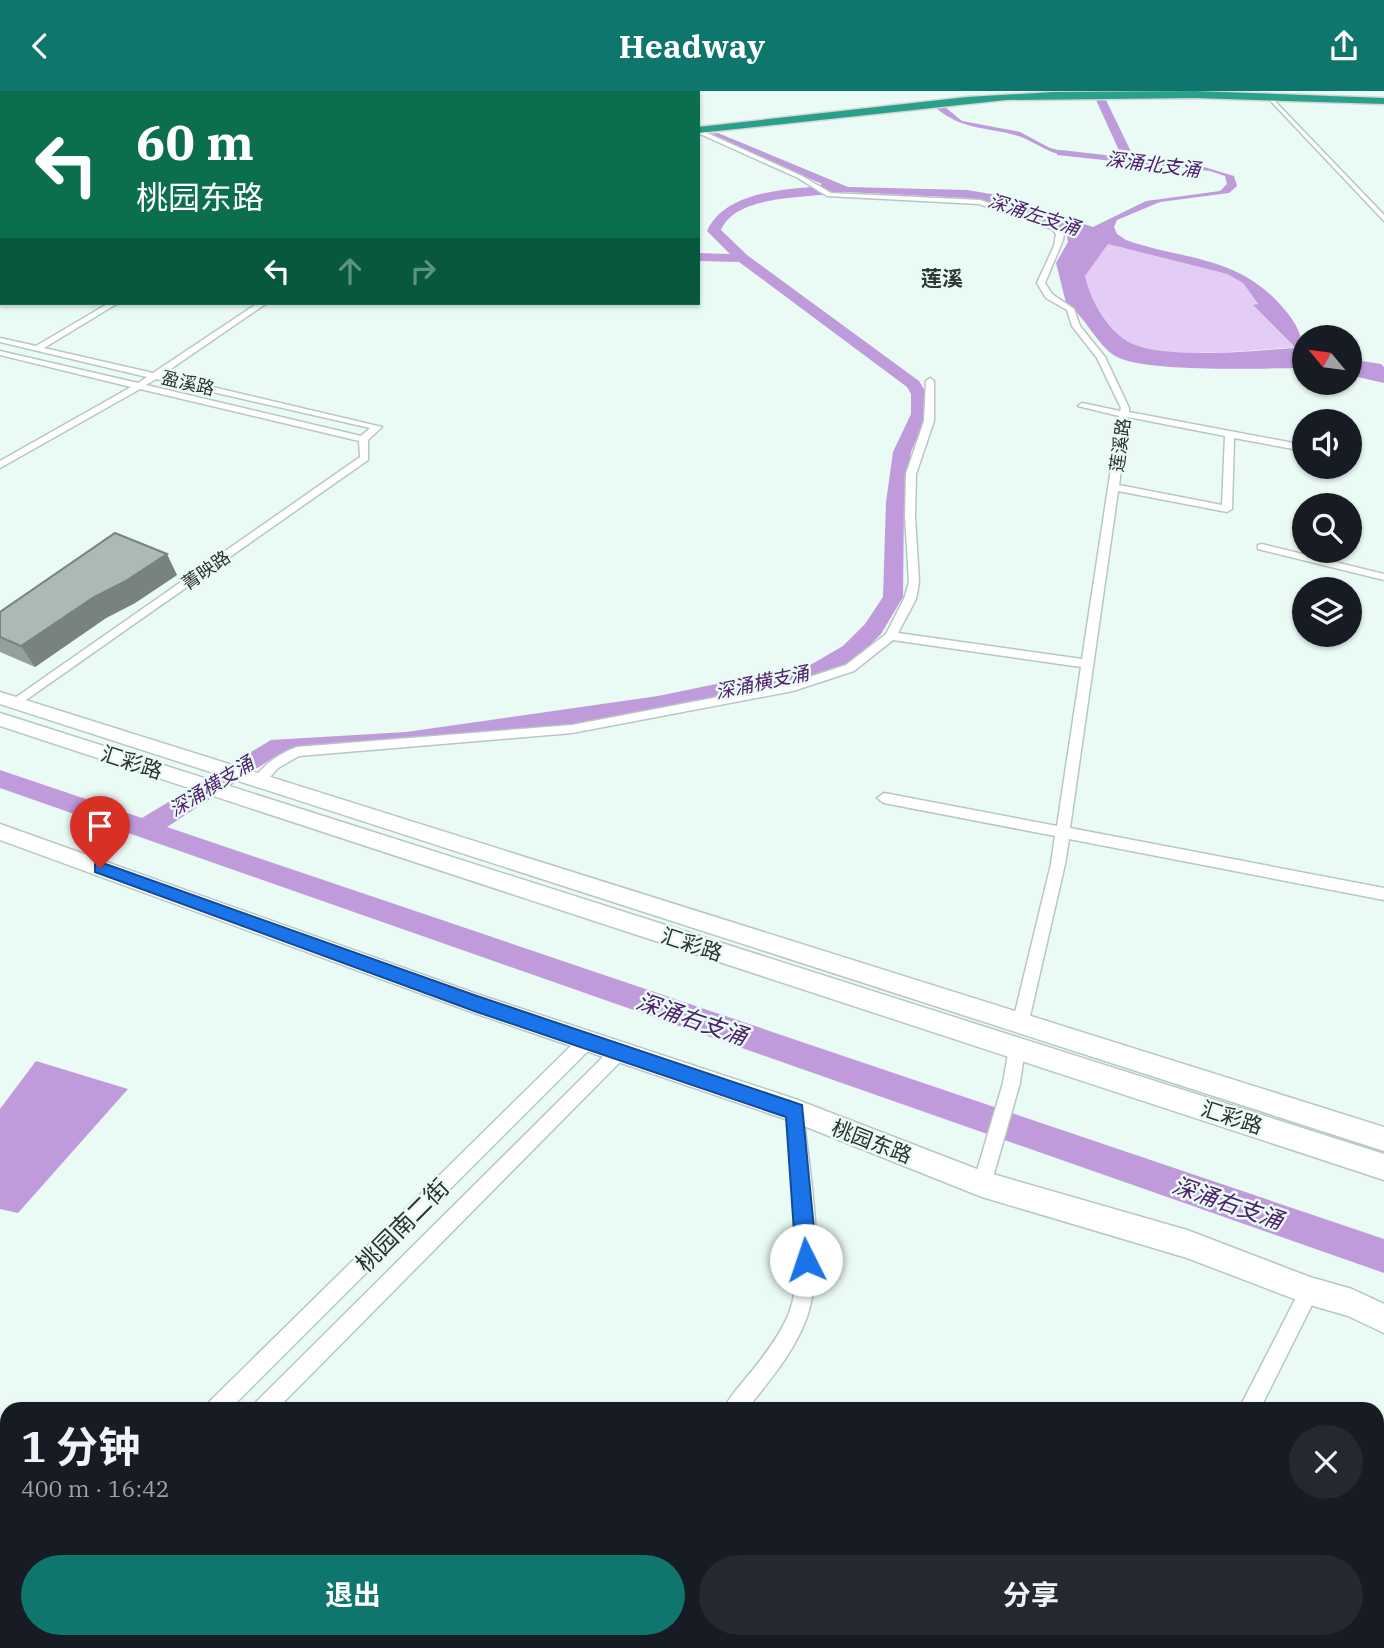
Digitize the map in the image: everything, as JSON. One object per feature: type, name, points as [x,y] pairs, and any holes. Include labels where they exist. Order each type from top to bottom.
[{"type":"highway","points":[[700,128],[919,98],[1021,91]]},
{"type":"highway","points":[[1236,91],[1384,96]]},
{"type":"highway","points":[[700,128],[1003,97],[1114,93],[1384,101]]},
{"type":"street","points":[[1268,97],[1384,219]]},
{"type":"street","name":"莲溪路","points":[[700,128],[800,177],[822,193],[980,202],[1054,228],[1060,234],[1059,243],[1047,263],[1041,283],[1049,296],[1070,309],[1076,326],[1101,357],[1125,414],[1050,905],[1019,1037],[1007,1103],[982,1184]]},
{"type":"street","points":[[36,348],[111,305]]},
{"type":"street","points":[[0,465],[139,386],[260,305]]},
{"type":"street","name":"盈溪路","points":[[0,340],[377,427]]},
{"type":"street","name":"盈溪路","points":[[0,353],[363,439]]},
{"type":"street","points":[[249,786],[273,765],[297,752],[572,729],[793,687],[850,668],[891,636],[910,599],[914,582],[909,497],[911,474],[929,421],[930,381]]},
{"type":"street","points":[[1082,405],[1292,446]]},
{"type":"street","name":"菁映路","points":[[8,701],[365,458],[363,439],[377,427]]},
{"type":"street","points":[[1113,487],[1227,509],[1230,434]]},
{"type":"street","points":[[1262,547],[1384,577]]},
{"type":"street","points":[[891,636],[1087,664]]},
{"type":"street","name":"汇彩路","points":[[8,701],[194,762],[249,786],[1019,1037],[1298,1139],[1384,1167]]},
{"type":"street","name":"汇彩路","points":[[0,719],[172,775],[249,786]]},
{"type":"street","points":[[142,765],[158,750]]},
{"type":"street","points":[[172,775],[194,762]]},
{"type":"street","points":[[884,798],[1384,894]]},
{"type":"street","name":"桃园东路","points":[[0,832],[477,1004],[795,1111],[982,1184],[1187,1244],[1310,1291],[1352,1303],[1384,1319]]},
{"type":"street","name":"汇彩路","points":[[1019,1037],[1298,1112],[1384,1139]]},
{"type":"street","name":"桃园南二街","points":[[223,1402],[588,1040]]},
{"type":"street","name":"桃园南二街","points":[[271,1402],[620,1051]]},
{"type":"street","points":[[739,1402],[769,1363],[798,1315],[806,1260],[795,1111]]},
{"type":"street","points":[[1298,1112],[1298,1139]]},
{"type":"street","points":[[1253,1402],[1310,1291]]},
{"type":"street","name":"桃园东路","points":[[1310,1291],[1384,1335]]},
{"type":"shaded area","points":[[1108,244],[1227,274],[1243,283],[1258,305],[1254,306],[1292,343],[1292,347],[1207,353],[1138,346],[1124,339],[1111,326],[1099,310],[1084,276]]},
{"type":"water","name":"深涌左支涌","points":[[945,107],[962,121],[1020,132],[1050,148],[1066,152],[1114,160],[1204,167],[1234,176],[1237,186],[1229,193],[1160,202],[1117,220],[1114,227],[1117,234],[1126,240],[1224,267],[1260,286],[1277,301],[1296,325],[1292,325],[1292,344],[1253,305],[1258,304],[1243,283],[1227,274],[1108,244],[1085,276],[1087,285],[1105,319],[1124,339],[1138,346],[1207,353],[1292,348],[1292,368],[1180,368],[1132,362],[1117,357],[1066,303],[1056,263],[1068,242],[1066,231],[986,201],[826,191],[818,186],[822,184],[709,134],[718,133],[848,187],[967,190],[991,194],[1093,227],[1146,201],[1220,191],[1227,184],[1225,176],[1210,171],[1058,154],[1018,136],[966,124],[936,108]]},
{"type":"water","points":[[1362,361],[1381,364],[1384,367],[1384,383],[1362,378]]},
{"type":"water","points":[[36,1061],[128,1089],[18,1213],[0,1209],[0,1109]]},
{"type":"building","points":[[115,533],[167,554],[124,582],[94,597],[21,646],[0,637],[0,612]]},
{"type":"waterway","points":[[1101,100],[1130,161]]},
{"type":"waterway","name":"深涌北支涌","points":[[1061,153],[1130,161]]},
{"type":"waterway","name":"深涌北支涌","points":[[1130,161],[1165,165]]},
{"type":"waterway","name":"深涌横支涌","points":[[742,258],[714,231],[722,217],[745,204],[760,200],[839,189]]},
{"type":"waterway","points":[[700,257],[742,258]]},
{"type":"waterway","name":"深涌横支涌","points":[[144,829],[271,748],[406,740],[658,704],[818,670],[851,651],[873,629],[893,597],[895,502],[902,452],[919,414],[919,394],[913,384],[742,258]]},
{"type":"waterway","name":"深涌右支涌","points":[[0,779],[144,829]]},
{"type":"waterway","name":"深涌右支涌","points":[[144,829],[1384,1256]]},
{"type":"district","name":"莲溪","points":[[942,278]]},
{"type":"route","points":[[100,868],[477,1004],[795,1111],[806,1260]]}]
